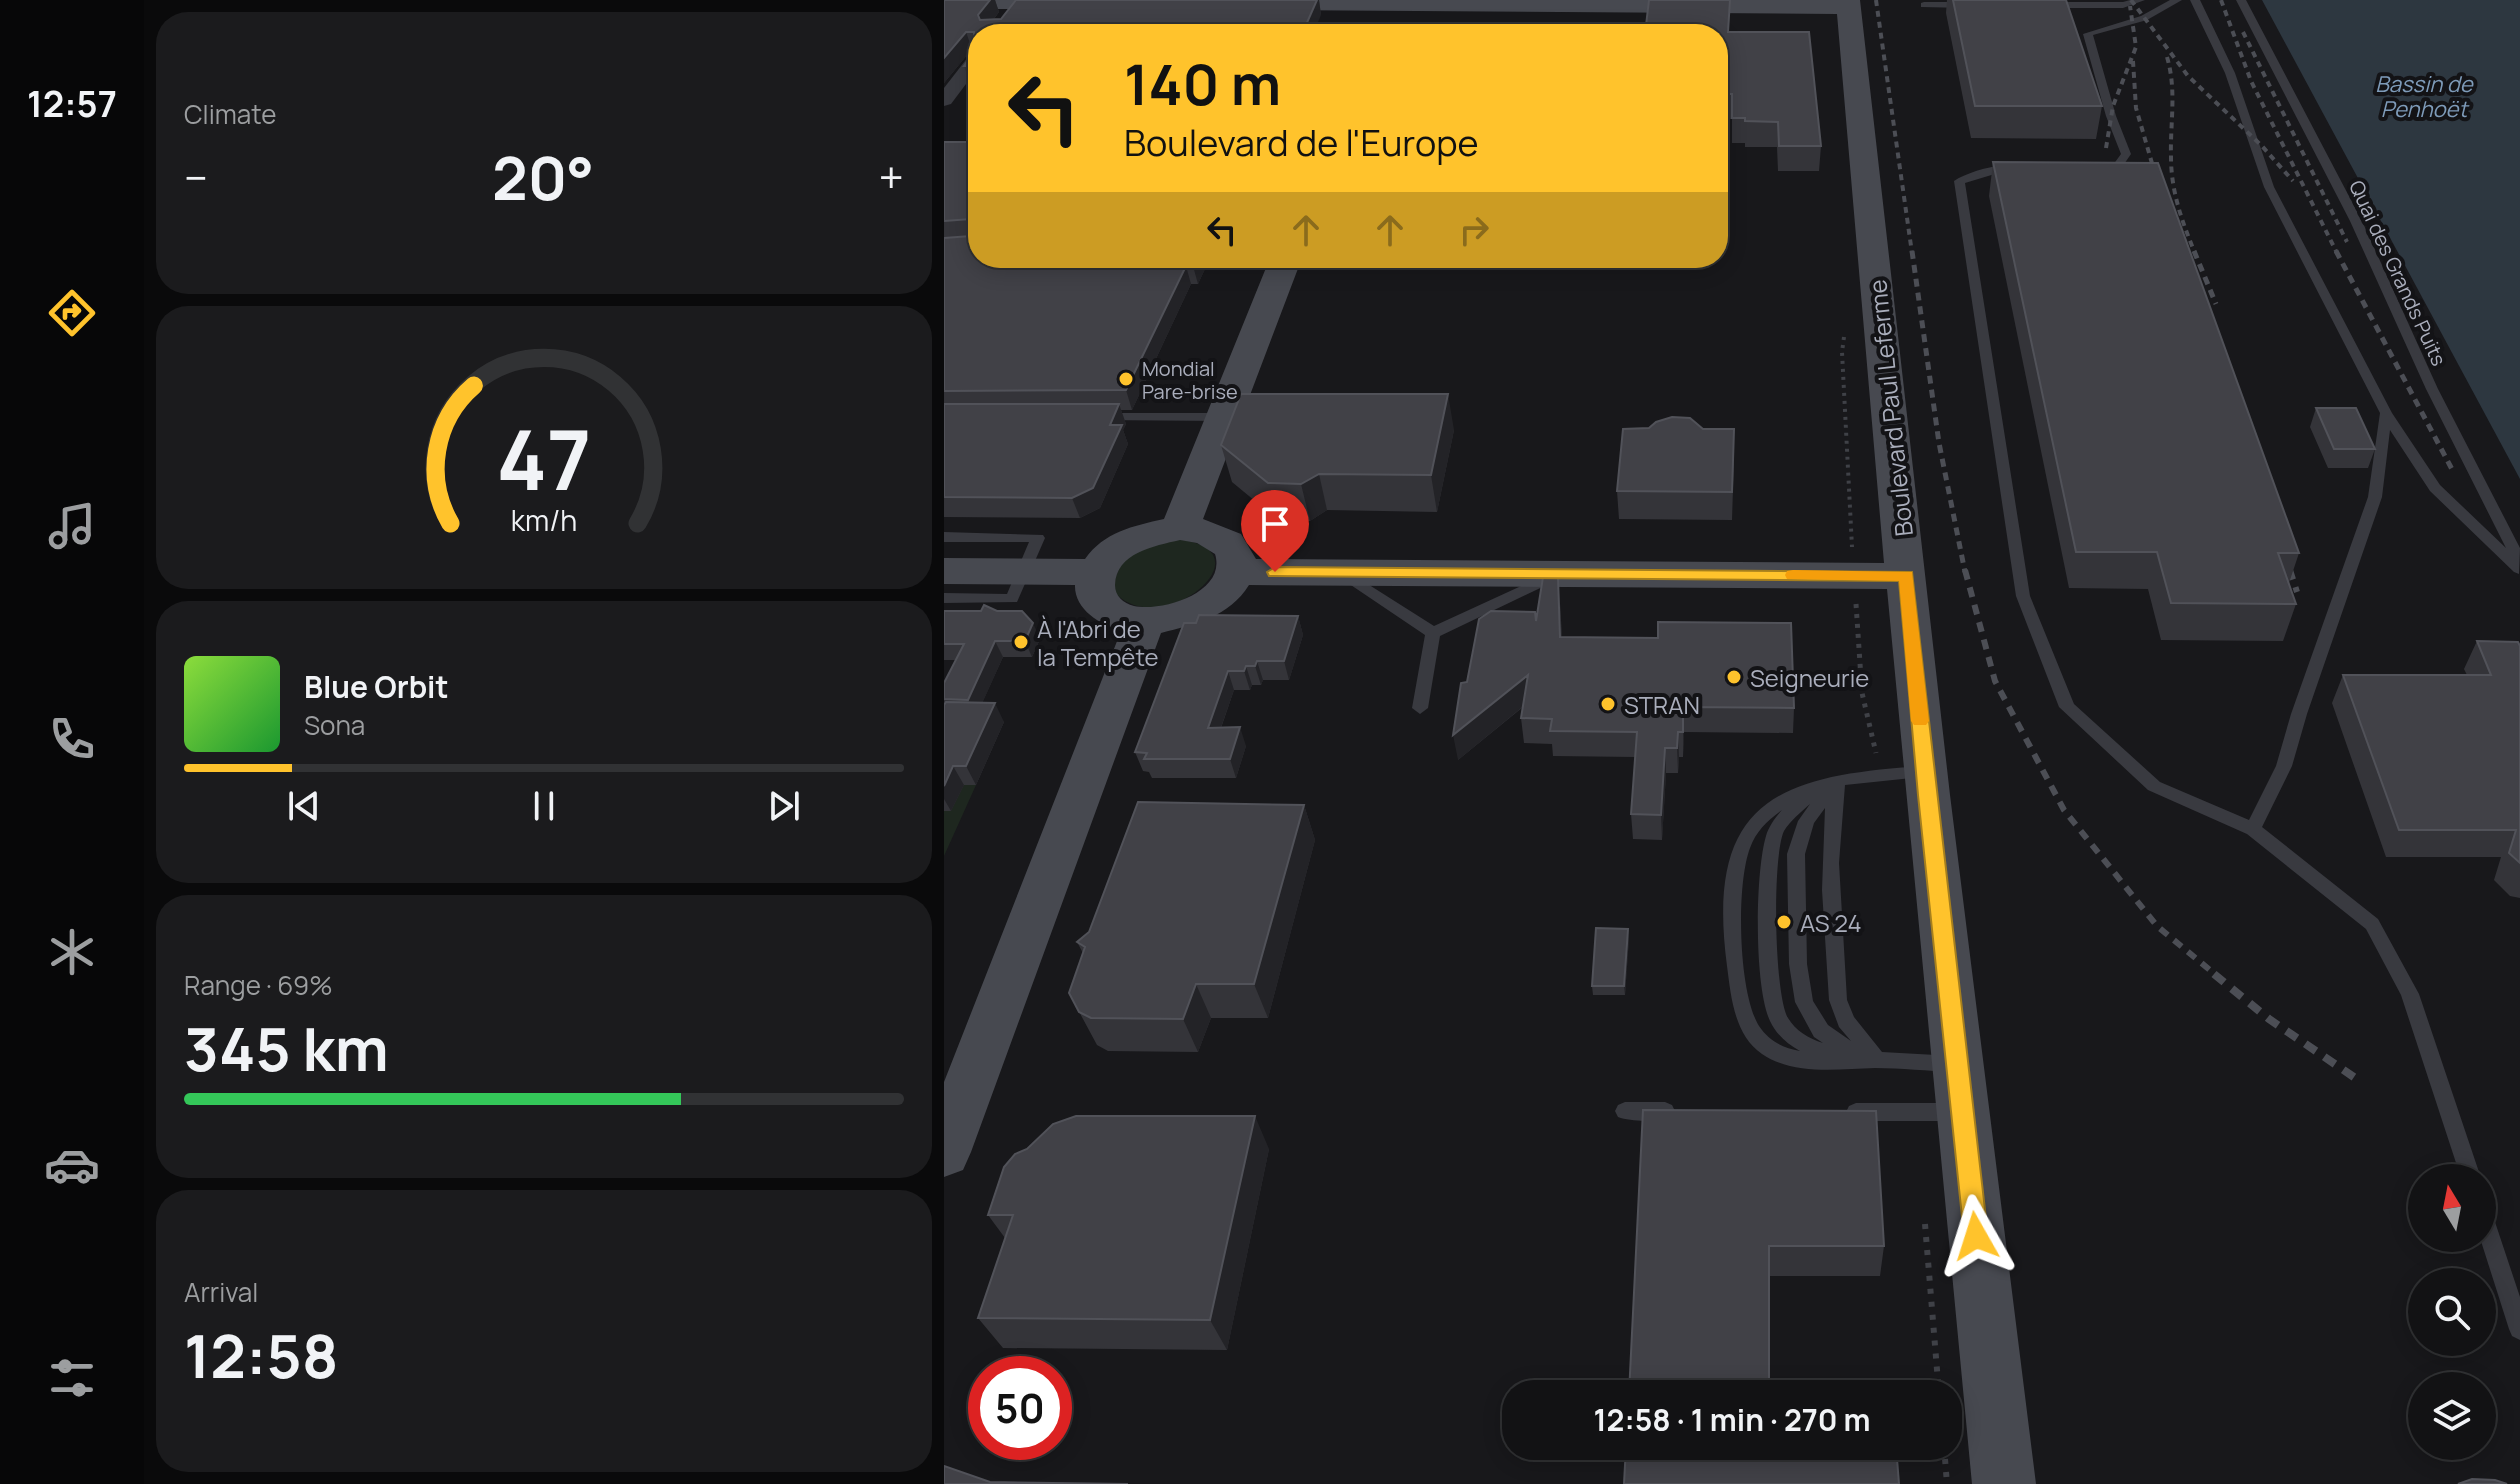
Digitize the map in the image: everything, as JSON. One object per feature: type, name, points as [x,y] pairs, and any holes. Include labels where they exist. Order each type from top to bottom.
[{"type":"main road","points":[[944,2],[1097,2]]},
{"type":"main road","points":[[1373,24],[1381,2]]},
{"type":"main road","points":[[1236,3],[1848,3]]},
{"type":"main road","name":"Boulevard Paul Leferme","points":[[1848,3],[1925,772],[2004,1484]]},
{"type":"main road","points":[[1180,528],[1282,268]]},
{"type":"main road","points":[[1159,530],[1201,530],[1218,536],[1230,546],[1236,558],[1236,572],[1218,596],[1203,606],[1185,614],[1145,621],[1124,618],[1107,611],[1096,600],[1091,587],[1094,572],[1104,558],[1128,541],[1159,530]]},
{"type":"main road","points":[[944,571],[1094,572]]},
{"type":"main road","points":[[1236,572],[1907,576]]},
{"type":"main road","points":[[947,1134],[1145,621]]},
{"type":"street","points":[[1004,23],[1021,1]]},
{"type":"street","points":[[948,95],[968,69]]},
{"type":"street","points":[[948,95],[968,92]]},
{"type":"lane","points":[[2031,5],[2123,5],[2140,0]]},
{"type":"lane","points":[[2086,169],[2116,168],[2126,154],[2111,116],[2088,34],[2144,18],[2177,0]]},
{"type":"lane","points":[[2195,0],[2230,73],[2269,187],[2386,413],[2435,488],[2520,569]]},
{"type":"lane","name":"Quai des Grands Puits","points":[[2241,0],[2356,221],[2432,389],[2520,562]]},
{"type":"lane","points":[[1924,5],[1985,5]]},
{"type":"lane","points":[[2026,169],[1997,170],[1959,181],[2023,596],[2067,707],[2154,786],[2253,829],[2372,924],[2410,994],[2466,1164]]},
{"type":"lane","points":[[2253,829],[2284,766],[2299,714],[2375,497],[2386,413]]},
{"type":"lane","points":[[1086,416],[1224,417]]},
{"type":"lane","points":[[944,537],[1038,538],[1012,599],[944,598]]},
{"type":"lane","points":[[1342,573],[1433,633]]},
{"type":"lane","points":[[1433,633],[1559,574]]},
{"type":"lane","points":[[1420,708],[1433,633]]},
{"type":"lane","points":[[1877,1060],[1815,1062],[1771,1050],[1751,1033],[1735,960],[1733,884],[1739,852],[1748,832],[1771,810],[1838,780],[1925,772]]},
{"type":"lane","points":[[1838,780],[1831,815],[1828,860],[1838,1000],[1846,1021],[1877,1060]]},
{"type":"lane","points":[[1838,780],[1813,793],[1776,830],[1768,860],[1772,986],[1777,1015],[1791,1035],[1813,1050],[1877,1060]]},
{"type":"lane","points":[[1838,780],[1806,821],[1796,854],[1800,977],[1804,1002],[1821,1031],[1842,1046],[1960,1088]]},
{"type":"lane","points":[[1834,1112],[1960,1088]]},
{"type":"lane","points":[[1625,1111],[1679,1111]]},
{"type":"lane","points":[[2495,1252],[2520,1329]]},
{"type":"path","points":[[1945,1460],[1947,1484]]},
{"type":"shaded area","points":[[1172,539],[1202,546],[1214,558],[1212,574],[1199,589],[1179,602],[1155,607],[1131,604],[1111,588],[1125,555]]},
{"type":"shaded area","points":[[964,785],[976,785],[944,856],[944,811],[951,811]]},
{"type":"water","name":"Bassin de Penhoët","points":[[2262,0],[2520,0],[2520,479]]},
{"type":"building","points":[[944,0],[990,0],[978,15],[980,20],[1001,19],[1016,0],[1317,0],[1306,24],[968,24],[968,32],[944,58]]},
{"type":"building","points":[[1649,0],[1730,0],[1728,32],[1728,24],[1646,24]]},
{"type":"building","points":[[1953,0],[2066,0],[2102,106],[1975,106]]},
{"type":"building","points":[[1728,32],[1809,32],[1821,146],[1779,146],[1778,122],[1732,118],[1732,94],[1728,94]]},
{"type":"building","points":[[944,142],[968,142],[968,219],[944,221]]},
{"type":"building","points":[[1993,162],[2158,163],[2299,553],[2278,553],[2296,604],[2171,603],[2157,552],[2076,552]]},
{"type":"building","points":[[968,236],[968,268],[1185,268],[1126,390],[944,391],[944,238]]},
{"type":"building","points":[[1241,394],[1448,394],[1431,475],[1319,474],[1301,484],[1268,483],[1221,445]]},
{"type":"building","points":[[944,404],[1119,404],[1110,425],[1122,425],[1093,488],[1072,498],[944,497]]},
{"type":"building","points":[[2316,408],[2356,408],[2375,449],[2334,449]]},
{"type":"building","points":[[1672,417],[1690,418],[1703,429],[1734,429],[1732,492],[1617,491],[1623,429],[1649,428]]},
{"type":"building","points":[[1543,577],[1558,578],[1560,637],[1658,638],[1658,622],[1791,623],[1794,708],[1683,707],[1683,732],[1678,732],[1677,748],[1665,748],[1661,815],[1631,814],[1637,732],[1550,731],[1552,719],[1521,718],[1528,675],[1453,735],[1461,683],[1467,682],[1479,619],[1491,611],[1535,612],[1536,621]]},
{"type":"building","points":[[984,605],[997,611],[1022,611],[1033,623],[1025,641],[995,641],[968,700],[944,699],[944,683],[964,644],[944,644],[944,611],[981,611]]},
{"type":"building","points":[[1199,615],[1298,616],[1284,661],[1257,661],[1255,666],[1246,666],[1244,671],[1228,671],[1208,728],[1240,727],[1230,759],[1144,759],[1147,753],[1135,752],[1184,623],[1196,623]]},
{"type":"building","points":[[2477,641],[2518,642],[2520,646],[2520,863],[2509,853],[2516,830],[2399,830],[2343,675],[2491,675]]},
{"type":"building","points":[[946,702],[995,703],[966,766],[953,766],[944,786],[944,705]]},
{"type":"building","points":[[1138,802],[1304,805],[1254,984],[1196,984],[1183,1019],[1091,1018],[1079,1012],[1069,993],[1085,947],[1077,942],[1089,932]]},
{"type":"building","points":[[1596,928],[1628,929],[1624,986],[1592,986]]},
{"type":"building","points":[[1643,1110],[1876,1111],[1884,1246],[1769,1246],[1769,1380],[1630,1380]]},
{"type":"building","points":[[1076,1116],[1255,1116],[1210,1320],[978,1318],[1013,1215],[988,1215],[1004,1167],[1015,1154],[1027,1149],[1053,1124]]},
{"type":"building","points":[[1625,1460],[1897,1460],[1899,1484],[1624,1484]]},
{"type":"building","points":[[944,1466],[990,1482],[1128,1484],[944,1484]]},
{"type":"building","points":[[2472,1479],[2495,1480],[2507,1484],[2458,1484]]},
{"type":"railway","points":[[1876,0],[1912,253]]},
{"type":"railway","points":[[2131,0],[2188,76],[2262,146],[2293,181]]},
{"type":"railway","points":[[2221,0],[2251,81],[2336,251]]},
{"type":"railway","points":[[2106,148],[2113,106],[2136,47],[2130,6]]},
{"type":"railway","points":[[2243,32],[2347,242]]},
{"type":"railway","points":[[2167,57],[2172,94],[2173,182],[2195,253]]},
{"type":"railway","points":[[2133,61],[2136,108],[2158,184]]},
{"type":"railway","points":[[1912,251],[1939,443],[1965,572]]},
{"type":"railway","points":[[2194,251],[2216,304]]},
{"type":"railway","points":[[2336,251],[2454,473]]},
{"type":"railway","points":[[2285,555],[2291,572]]},
{"type":"railway","points":[[1965,570],[1995,681],[2064,810],[2157,926],[2217,976]]},
{"type":"railway","points":[[2290,570],[2297,592]]},
{"type":"railway","points":[[2214,974],[2269,1019],[2361,1082]]},
{"type":"slow traffic","points":[[1793,575],[1907,576],[1920,721]]},
{"type":"place","name":"Mondial Pare-brise","points":[[1126,379]]},
{"type":"place","name":"À l'Abri de la Tempête","points":[[1021,642]]},
{"type":"place","name":"Seigneurie","points":[[1734,677]]},
{"type":"place","name":"STRAN","points":[[1608,704]]},
{"type":"place","name":"AS 24","points":[[1784,922]]},
{"type":"route","points":[[1275,572],[1907,576],[1927,795],[1976,1236]]}]
